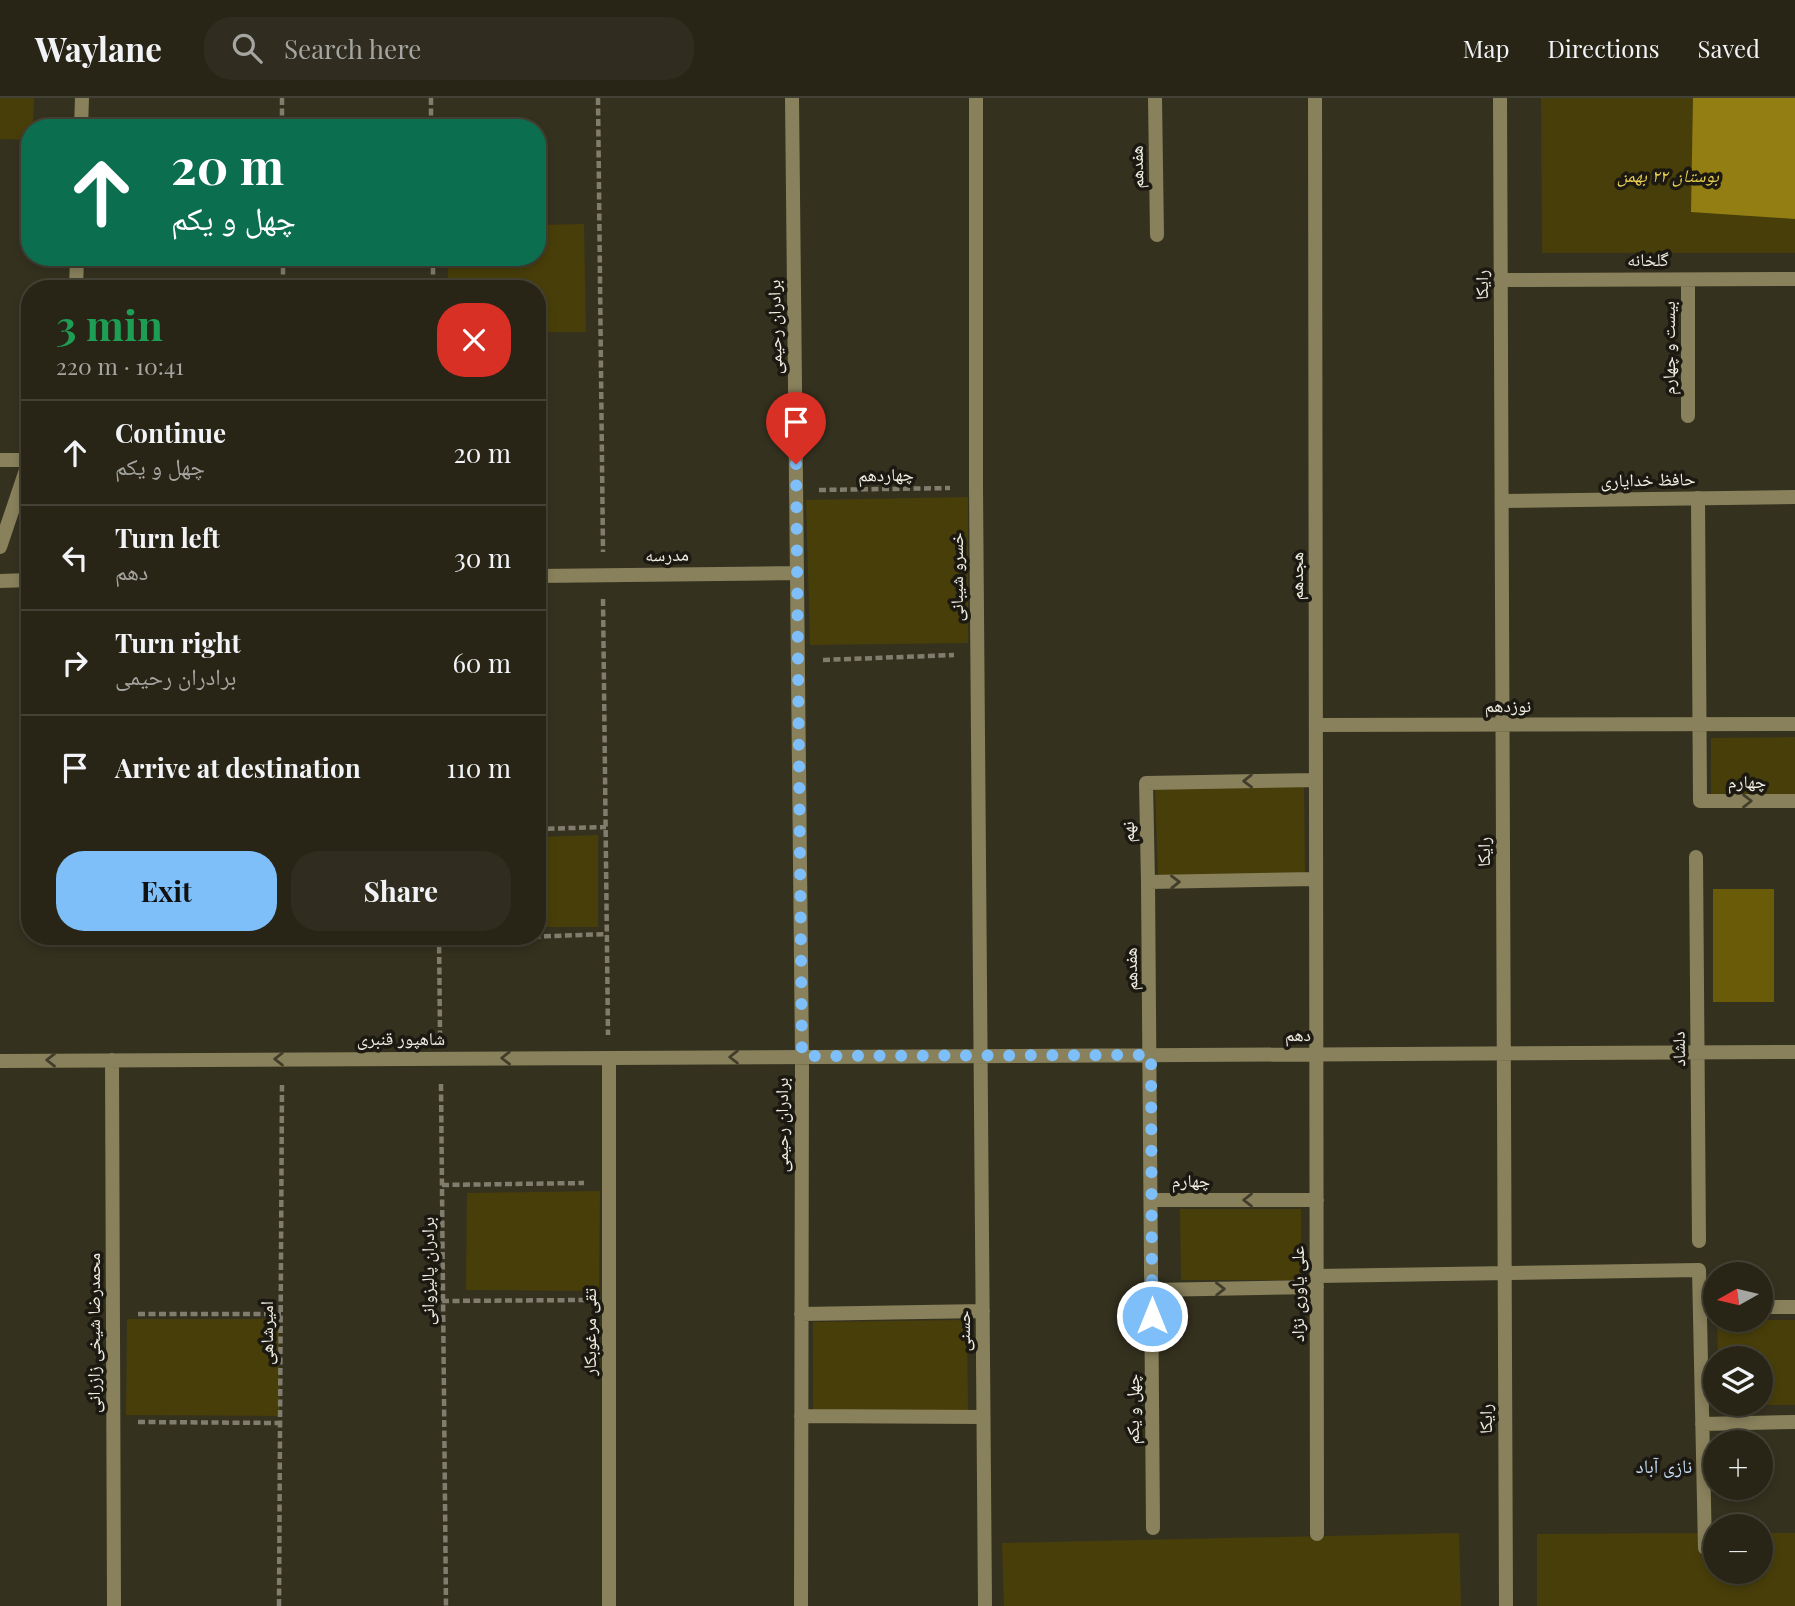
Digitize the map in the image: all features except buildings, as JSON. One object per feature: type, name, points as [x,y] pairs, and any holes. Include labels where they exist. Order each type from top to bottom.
[{"type":"street","points":[[81,119],[82,98]]},
{"type":"street","name":"برادران رحیمی","points":[[792,98],[802,1056],[801,1606]]},
{"type":"street","name":"خسرو شیبانی","points":[[976,98],[981,1055]]},
{"type":"street","name":"هفدهم","points":[[1155,98],[1157,235]]},
{"type":"street","name":"هجدهم","points":[[1315,98],[1316,1054]]},
{"type":"street","name":"رایکا","points":[[1500,98],[1506,1606]]},
{"type":"street","name":"بیست و چهارم","points":[[1688,279],[1688,416]]},
{"type":"street","name":"گلخانه","points":[[1501,280],[1795,279]]},
{"type":"street","points":[[0,460],[21,459]]},
{"type":"street","points":[[0,547],[21,483]]},
{"type":"street","name":"حافظ خدایاری","points":[[1502,501],[1795,497]]},
{"type":"street","points":[[1698,498],[1700,725],[1795,724]]},
{"type":"street","name":"مدرسه","points":[[546,576],[797,573]]},
{"type":"street","points":[[0,580],[21,580]]},
{"type":"street","name":"نوزدهم","points":[[1316,726],[1700,725]]},
{"type":"street","name":"چهارم","points":[[1700,725],[1700,802],[1795,801]]},
{"type":"street","name":"نهم","points":[[1149,882],[1146,783],[1316,780]]},
{"type":"street","name":"دلشاد","points":[[1696,857],[1699,1241]]},
{"type":"street","points":[[1149,882],[1316,879]]},
{"type":"street","name":"هفدهم","points":[[1149,882],[1151,1055]]},
{"type":"street","name":"دهم","points":[[802,1056],[1795,1052]]},
{"type":"street","name":"علی یاوری نژاد","points":[[1316,1054],[1317,1534]]},
{"type":"street","name":"حسنی","points":[[981,1055],[985,1606]]},
{"type":"street","points":[[1151,1055],[1152,1200]]},
{"type":"street","name":"شاهپور قنبری","points":[[0,1061],[802,1056]]},
{"type":"street","name":"تقی مرغوبکار","points":[[608,1058],[610,1606]]},
{"type":"street","name":"محمدرضا شیخی زازرانی","points":[[112,1060],[114,1606]]},
{"type":"street","name":"چهارم","points":[[1152,1290],[1152,1200],[1317,1200]]},
{"type":"street","points":[[1152,1290],[1505,1274],[1699,1270],[1703,1287]]},
{"type":"street","name":"چهل و یکم","points":[[1152,1290],[1153,1528]]},
{"type":"street","points":[[1773,1307],[1795,1307]]},
{"type":"street","points":[[801,1314],[983,1311]]},
{"type":"street","points":[[1704,1514],[1702,1424],[1707,1332]]},
{"type":"street","points":[[801,1416],[983,1417]]},
{"type":"street","points":[[1702,1424],[1795,1422]]},
{"type":"path","points":[[282,98],[282,119]]},
{"type":"path","points":[[431,98],[432,119]]},
{"type":"path","name":"چهاردهم","points":[[796,491],[976,488]]},
{"type":"path","points":[[798,661],[977,654]]},
{"type":"path","points":[[546,829],[606,827]]},
{"type":"path","points":[[546,935],[607,934]]},
{"type":"path","name":"برادران پالیزوانی","points":[[439,945],[446,1606]]},
{"type":"path","name":"امیرشاهی","points":[[279,1606],[283,1059]]},
{"type":"path","points":[[442,1185],[609,1183]]},
{"type":"path","points":[[442,1301],[609,1300]]},
{"type":"path","points":[[113,1314],[281,1314]]},
{"type":"path","points":[[113,1422],[280,1423]]},
{"type":"green space","points":[[0,98],[34,98],[33,119],[21,119],[21,140],[0,139]]},
{"type":"green space","name":"بوستان ۲۲ بهمن","points":[[1541,98],[1795,98],[1795,253],[1542,253]]},
{"type":"green space","points":[[584,224],[586,332],[546,332],[546,280],[448,280],[448,266],[546,266],[546,225]]},
{"type":"green space","points":[[968,497],[968,643],[810,645],[806,500]]},
{"type":"green space","points":[[1795,737],[1795,795],[1711,795],[1711,738]]},
{"type":"green space","points":[[1304,784],[1305,874],[1158,877],[1155,787]]},
{"type":"green space","points":[[598,835],[598,927],[546,927],[546,837]]},
{"type":"green space","points":[[600,1191],[599,1291],[466,1290],[467,1193]]},
{"type":"green space","points":[[1180,1209],[1301,1209],[1301,1280],[1181,1280]]},
{"type":"green space","points":[[127,1319],[279,1319],[280,1416],[126,1415]]},
{"type":"green space","points":[[967,1320],[968,1410],[813,1410],[813,1322]]},
{"type":"green space","points":[[1773,1320],[1795,1320],[1795,1405],[1773,1405],[1773,1346],[1718,1346],[1717,1332],[1773,1332]]},
{"type":"green space","points":[[1459,1533],[1461,1606],[1004,1606],[1002,1543]]},
{"type":"green space","points":[[1703,1533],[1703,1584],[1773,1584],[1773,1533],[1795,1533],[1795,1606],[1537,1606],[1537,1534]]},
{"type":"shaded area","points":[[1693,98],[1795,98],[1795,219],[1691,212]]},
{"type":"district","name":"نازی آباد","points":[[1664,1466]]},
{"type":"route","points":[[796,464],[802,1056],[1151,1055],[1152,1316]]}]
